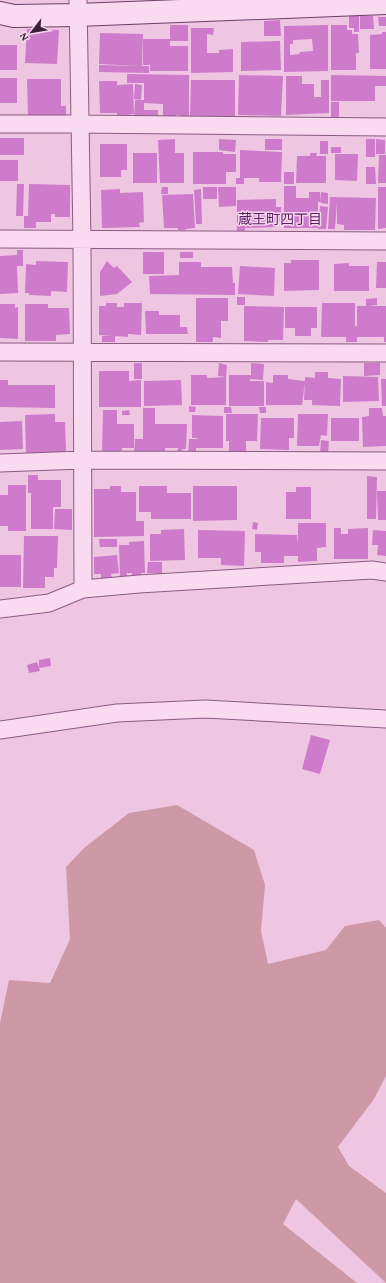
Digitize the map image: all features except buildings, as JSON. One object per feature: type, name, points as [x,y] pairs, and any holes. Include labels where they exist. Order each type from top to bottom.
[{"type":"street","points":[[0,13],[14,16],[78,8],[296,3],[386,3]]},
{"type":"street","points":[[78,8],[82,240],[83,589]]},
{"type":"street","points":[[0,124],[386,128]]},
{"type":"street","points":[[0,239],[386,240]]},
{"type":"street","points":[[0,352],[82,351],[386,353]]},
{"type":"street","points":[[0,463],[82,460],[386,461]]},
{"type":"street","points":[[0,609],[49,603],[83,589],[139,584],[372,570],[386,572]]},
{"type":"street","points":[[0,730],[117,713],[205,709],[386,719]]},
{"type":"shaded area","points":[[177,805],[254,850],[265,885],[261,931],[268,964],[326,950],[345,926],[379,920],[386,928],[386,1076],[374,1099],[338,1147],[349,1166],[386,1193],[386,1283],[296,1199],[283,1224],[357,1283],[0,1283],[0,1023],[9,980],[50,983],[70,939],[66,867],[84,848],[129,813]]},
{"type":"district","name":"蔵王町四丁目","points":[[280,219]]}]
